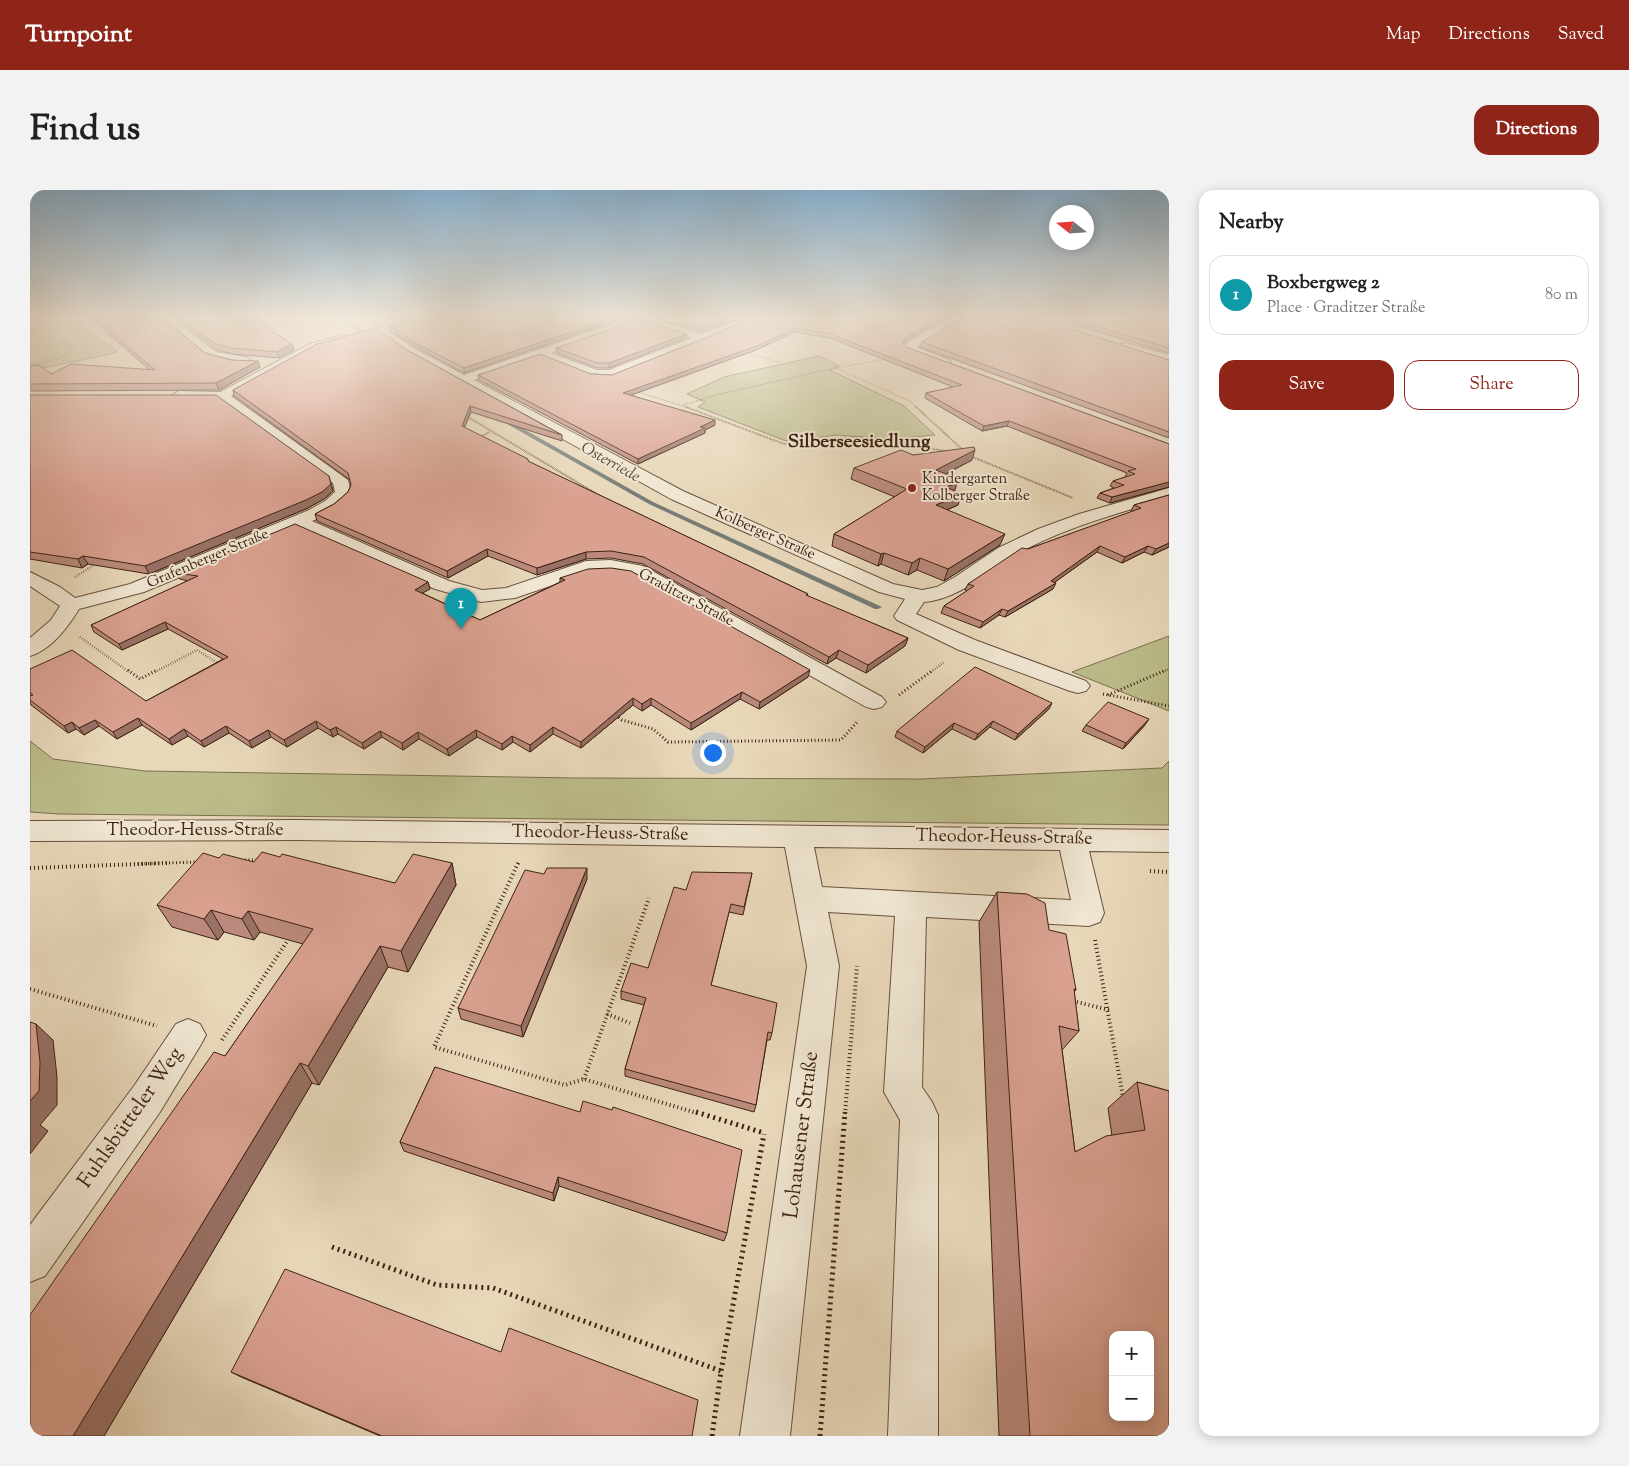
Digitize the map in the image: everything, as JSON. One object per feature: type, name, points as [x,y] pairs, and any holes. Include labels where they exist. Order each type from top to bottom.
[{"type":"street","points":[[168,396],[222,396],[258,376]]},
{"type":"street","name":"Kolberger Straße","points":[[460,376],[544,425],[676,496],[886,588],[916,597],[932,595],[950,589],[1005,552],[1055,530],[1169,492]]},
{"type":"street","points":[[464,378],[470,376]]},
{"type":"street","name":"Grafenberger Straße","points":[[71,605],[137,588],[297,522],[328,507],[339,499],[344,492],[344,485],[340,480],[222,396]]},
{"type":"street","name":"Graditzer Straße","points":[[297,522],[442,585],[480,596],[508,594],[586,567],[611,566],[636,570],[874,702]]},
{"type":"street","points":[[30,578],[53,591],[71,605],[59,624],[30,649]]},
{"type":"street","points":[[916,597],[904,616],[967,646],[1078,686]]},
{"type":"street","name":"Theodor-Heuss-Straße","points":[[30,831],[296,830],[1169,841]]},
{"type":"street","name":"Lohausener Straße","points":[[765,1436],[823,966],[797,836]]},
{"type":"street","points":[[810,899],[1089,913],[1072,839]]},
{"type":"street","points":[[911,905],[903,1092],[919,1115],[913,1436]]},
{"type":"street","name":"Fuhlsbütteler Weg","points":[[30,1261],[147,1100],[188,1035]]},
{"type":"path","points":[[600,376],[624,388],[682,405],[784,444],[801,445],[833,438],[861,438],[951,452]]},
{"type":"path","points":[[682,405],[720,394],[799,376]]},
{"type":"path","points":[[854,376],[910,401],[963,450]]},
{"type":"path","points":[[459,412],[605,498]]},
{"type":"path","points":[[473,440],[490,432]]},
{"type":"path","points":[[969,456],[1106,512]]},
{"type":"path","points":[[530,463],[538,459]]},
{"type":"path","points":[[53,591],[99,562]]},
{"type":"path","points":[[59,624],[81,637],[140,679],[206,646]]},
{"type":"path","points":[[614,714],[622,720],[654,729],[668,742],[842,740],[874,702],[890,701],[967,646]]},
{"type":"path","points":[[197,650],[221,665]]},
{"type":"path","points":[[1108,695],[1169,670]]},
{"type":"path","points":[[1078,686],[1108,695],[1169,706]]},
{"type":"path","points":[[519,861],[434,1047],[565,1085],[584,1079],[764,1133]]},
{"type":"path","points":[[584,1079],[649,898]]},
{"type":"path","points":[[1089,913],[1109,1010],[1124,1098]]},
{"type":"path","points":[[820,1436],[858,970],[856,961]]},
{"type":"path","name":"Fuhlsbütteler Weg","points":[[30,989],[188,1035]]},
{"type":"path","points":[[1066,1000],[1109,1010]]},
{"type":"path","points":[[607,1014],[630,1024]]},
{"type":"path","points":[[712,1436],[721,1371],[766,1125]]},
{"type":"path","points":[[332,1247],[437,1285],[493,1288],[721,1371]]},
{"type":"green space","points":[[843,376],[904,406],[935,435],[891,439],[838,435],[786,441],[698,407],[705,402],[687,394],[724,377]]},
{"type":"green space","points":[[1169,636],[1169,711],[1072,672]]},
{"type":"green space","points":[[30,741],[53,759],[145,771],[576,778],[921,779],[1162,768],[1169,761],[1169,825],[59,814],[30,812]]},
{"type":"building","points":[[30,376],[229,376],[216,383],[30,384]]},
{"type":"building","points":[[258,376],[455,376],[562,435],[470,406],[462,426],[528,459],[528,461],[808,594],[806,595],[908,638],[868,665],[839,650],[829,657],[644,557],[611,551],[586,552],[537,568],[487,549],[447,571],[315,514],[334,504],[348,492],[351,485],[348,473],[233,390]]},
{"type":"building","points":[[480,376],[671,376],[623,393],[715,420],[700,427],[705,428],[638,459]]},
{"type":"building","points":[[939,376],[985,376],[1169,444],[1169,482],[1112,497],[1100,493],[1124,485],[1113,481],[1135,474],[1128,471],[1136,469],[1009,421],[984,426],[926,393],[962,385]]},
{"type":"building","points":[[1016,376],[1169,376],[1169,432]]},
{"type":"building","points":[[30,395],[216,395],[329,476],[331,484],[322,492],[306,500],[145,566],[83,556],[78,559],[30,552]]},
{"type":"building","points":[[974,447],[975,450],[936,470],[952,476],[947,478],[957,483],[946,487],[962,494],[936,505],[1005,534],[948,569],[920,558],[912,563],[884,553],[881,554],[834,534],[907,489],[854,468],[901,450],[913,455]]},
{"type":"building","points":[[1169,495],[1169,543],[1156,549],[1148,546],[1125,557],[1100,546],[1051,581],[1056,583],[1008,611],[1002,609],[983,622],[944,606],[974,586],[968,584],[1022,548],[1028,549],[1141,508],[1134,505]]},
{"type":"building","points":[[295,524],[428,582],[415,590],[480,620],[565,580],[560,578],[588,569],[611,568],[631,571],[810,670],[760,702],[742,692],[691,723],[651,698],[642,704],[633,698],[581,742],[553,727],[530,745],[512,736],[502,744],[476,730],[447,749],[418,732],[402,743],[380,731],[362,743],[336,727],[330,730],[316,721],[284,740],[268,730],[249,741],[226,726],[201,741],[184,729],[169,739],[138,718],[113,732],[95,720],[79,728],[72,722],[64,726],[30,700],[30,696],[33,695],[30,692],[30,669],[72,650],[146,701],[228,657],[165,622],[119,644],[91,625],[198,576],[177,573]]},
{"type":"building","points":[[975,667],[1052,703],[1018,734],[993,721],[978,734],[954,723],[925,747],[897,731]]},
{"type":"building","points":[[1108,702],[1149,719],[1126,743],[1086,725]]},
{"type":"building","points":[[262,852],[280,857],[282,854],[395,883],[413,854],[452,863],[401,951],[380,946],[308,1066],[300,1063],[73,1436],[30,1436],[30,1315],[214,1052],[225,1056],[313,929],[248,911],[242,919],[211,910],[204,919],[157,905],[203,853],[219,858],[223,854],[254,862]]},
{"type":"building","points":[[547,868],[587,868],[521,1026],[458,1008],[525,870],[544,874]]},
{"type":"building","points":[[692,872],[752,873],[744,907],[731,904],[711,985],[777,1003],[772,1033],[768,1032],[756,1105],[625,1069],[646,998],[621,991],[631,963],[648,968],[674,887],[686,890]]},
{"type":"building","points":[[997,892],[1027,894],[1045,903],[1049,930],[1066,934],[1076,990],[1074,989],[1079,1031],[1059,1026],[1075,1152],[1106,1136],[1145,1130],[1137,1082],[1169,1091],[1169,1436],[1030,1436]]},
{"type":"building","points":[[30,1022],[36,1024],[40,1062],[39,1091],[30,1101]]},
{"type":"building","points":[[435,1067],[580,1112],[583,1101],[612,1110],[613,1107],[742,1150],[727,1233],[558,1177],[553,1193],[400,1142]]},
{"type":"building","points":[[285,1269],[501,1352],[509,1328],[698,1400],[692,1436],[382,1436],[231,1372]]},
{"type":"waterway","name":"Osterriede","points":[[504,420],[651,503],[878,607]]},
{"type":"place","name":"Kindergarten Kolberger Straße","points":[[912,488]]},
{"type":"place","name":"Boxbergweg 2","points":[[461,629]]},
{"type":"district","name":"Silberseesiedlung","points":[[859,442]]}]
